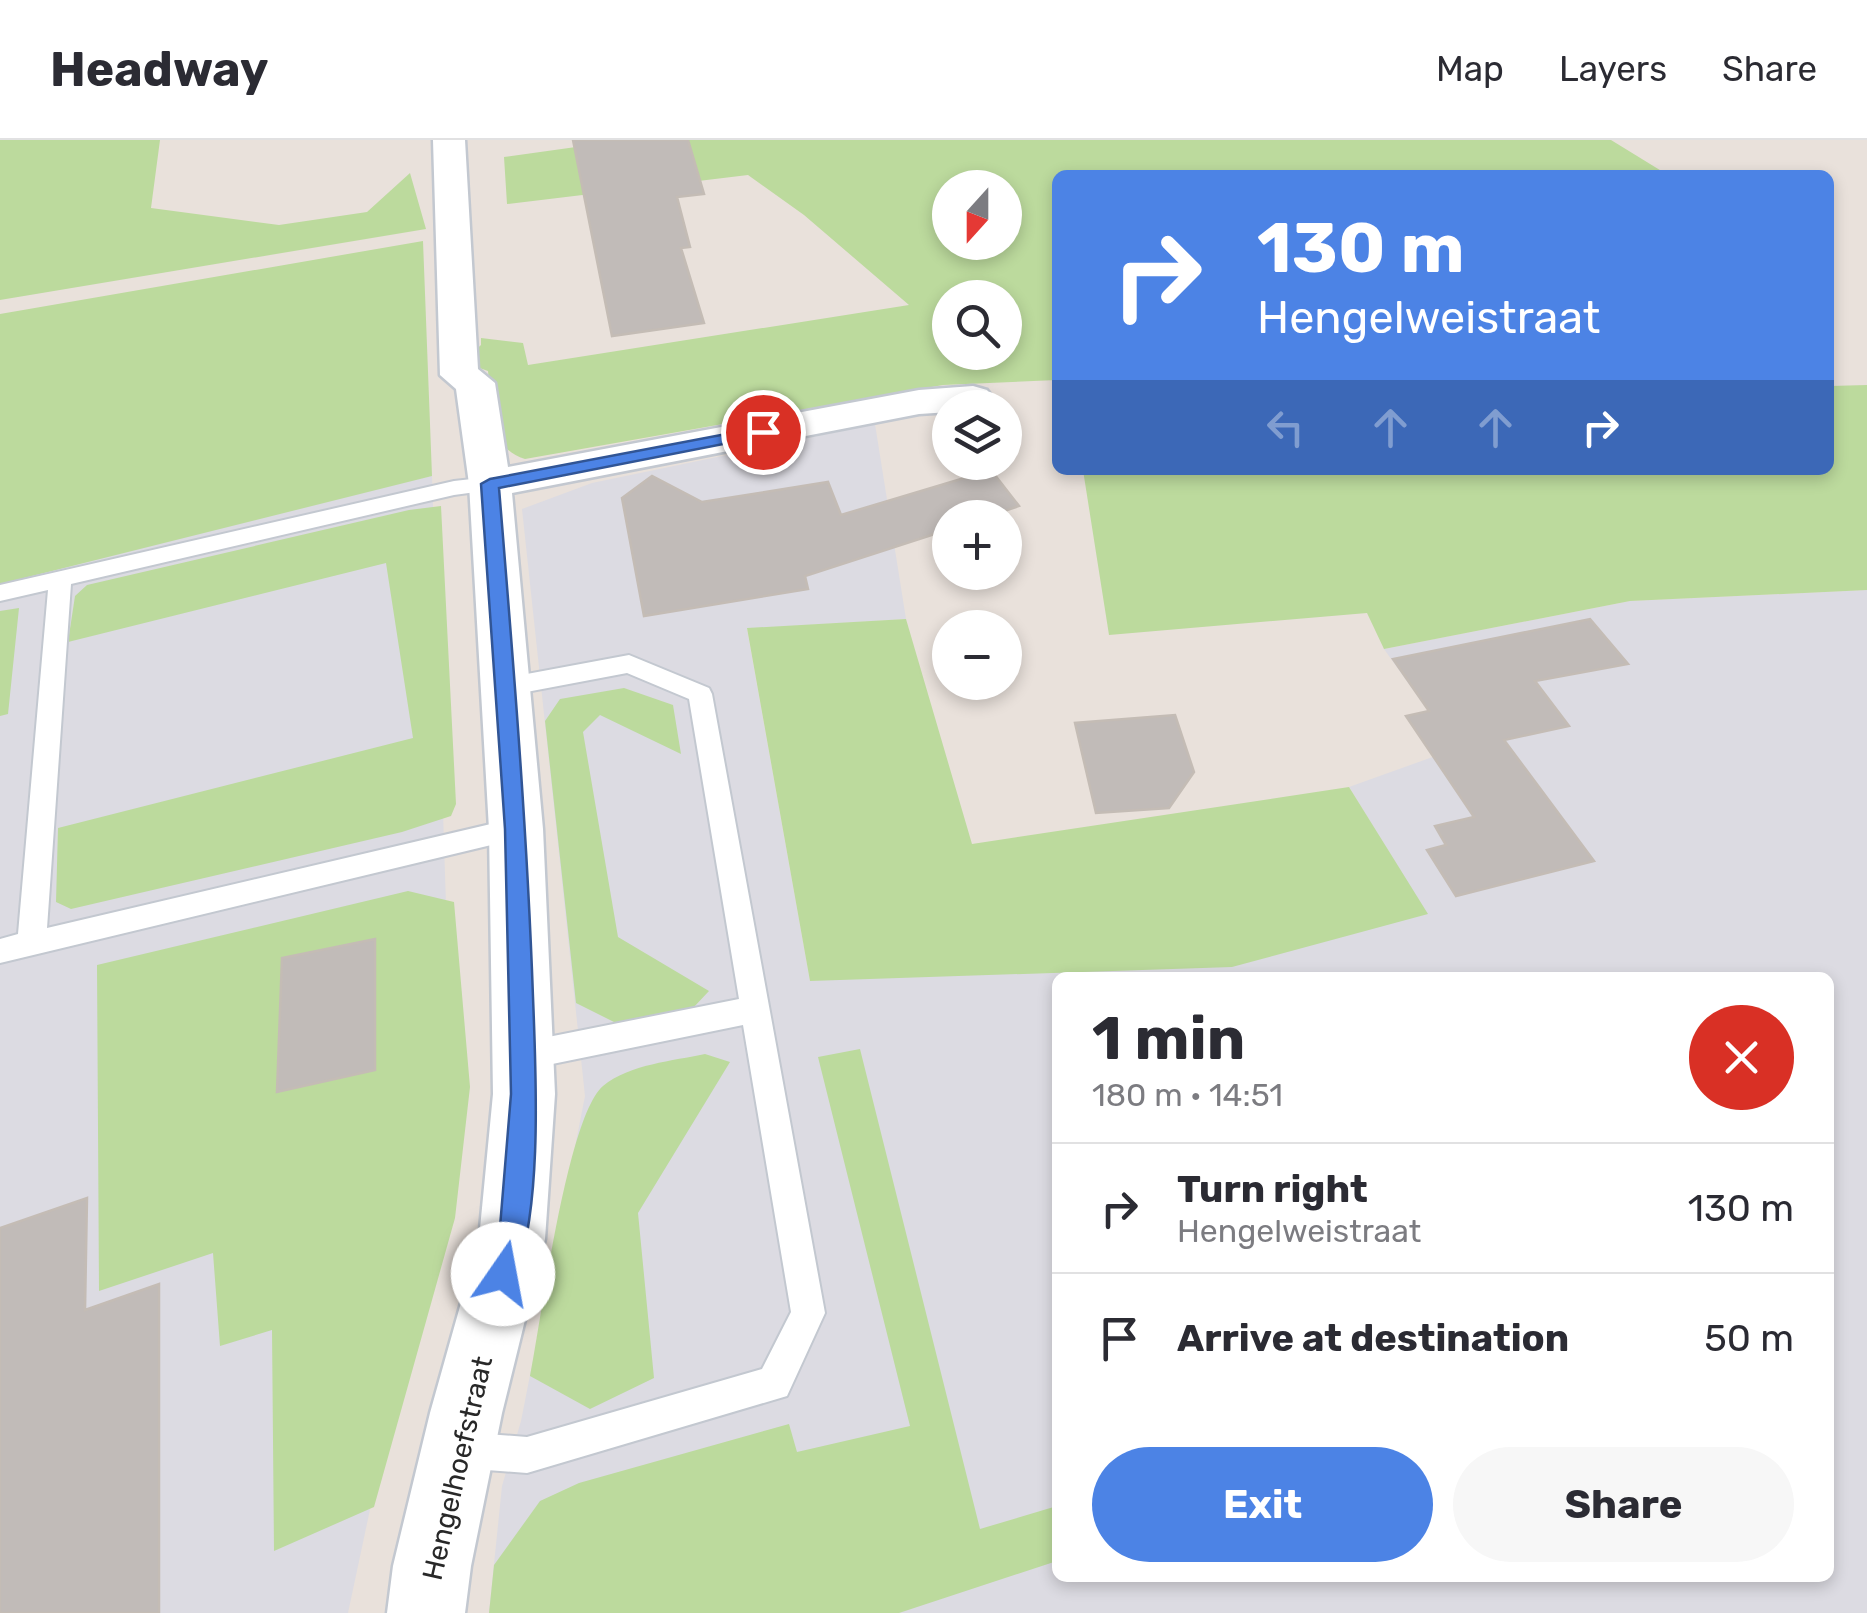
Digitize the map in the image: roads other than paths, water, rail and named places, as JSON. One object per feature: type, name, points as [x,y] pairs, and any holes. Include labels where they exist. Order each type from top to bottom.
[{"type":"street","name":"Hengelhoefstraat","points":[[426,1613],[432,1566],[458,1450],[512,1239],[524,1094],[516,829],[490,484],[476,383],[459,375],[448,140]]},
{"type":"street","points":[[490,484],[932,401]]},
{"type":"lane","points":[[0,594],[454,488],[490,484]]},
{"type":"lane","points":[[32,942],[60,579]]},
{"type":"lane","points":[[458,1450],[527,1456],[774,1383],[808,1314],[700,694],[628,664],[505,687]]},
{"type":"lane","points":[[0,951],[516,829]]},
{"type":"lane","points":[[523,1056],[755,1008]]}]
